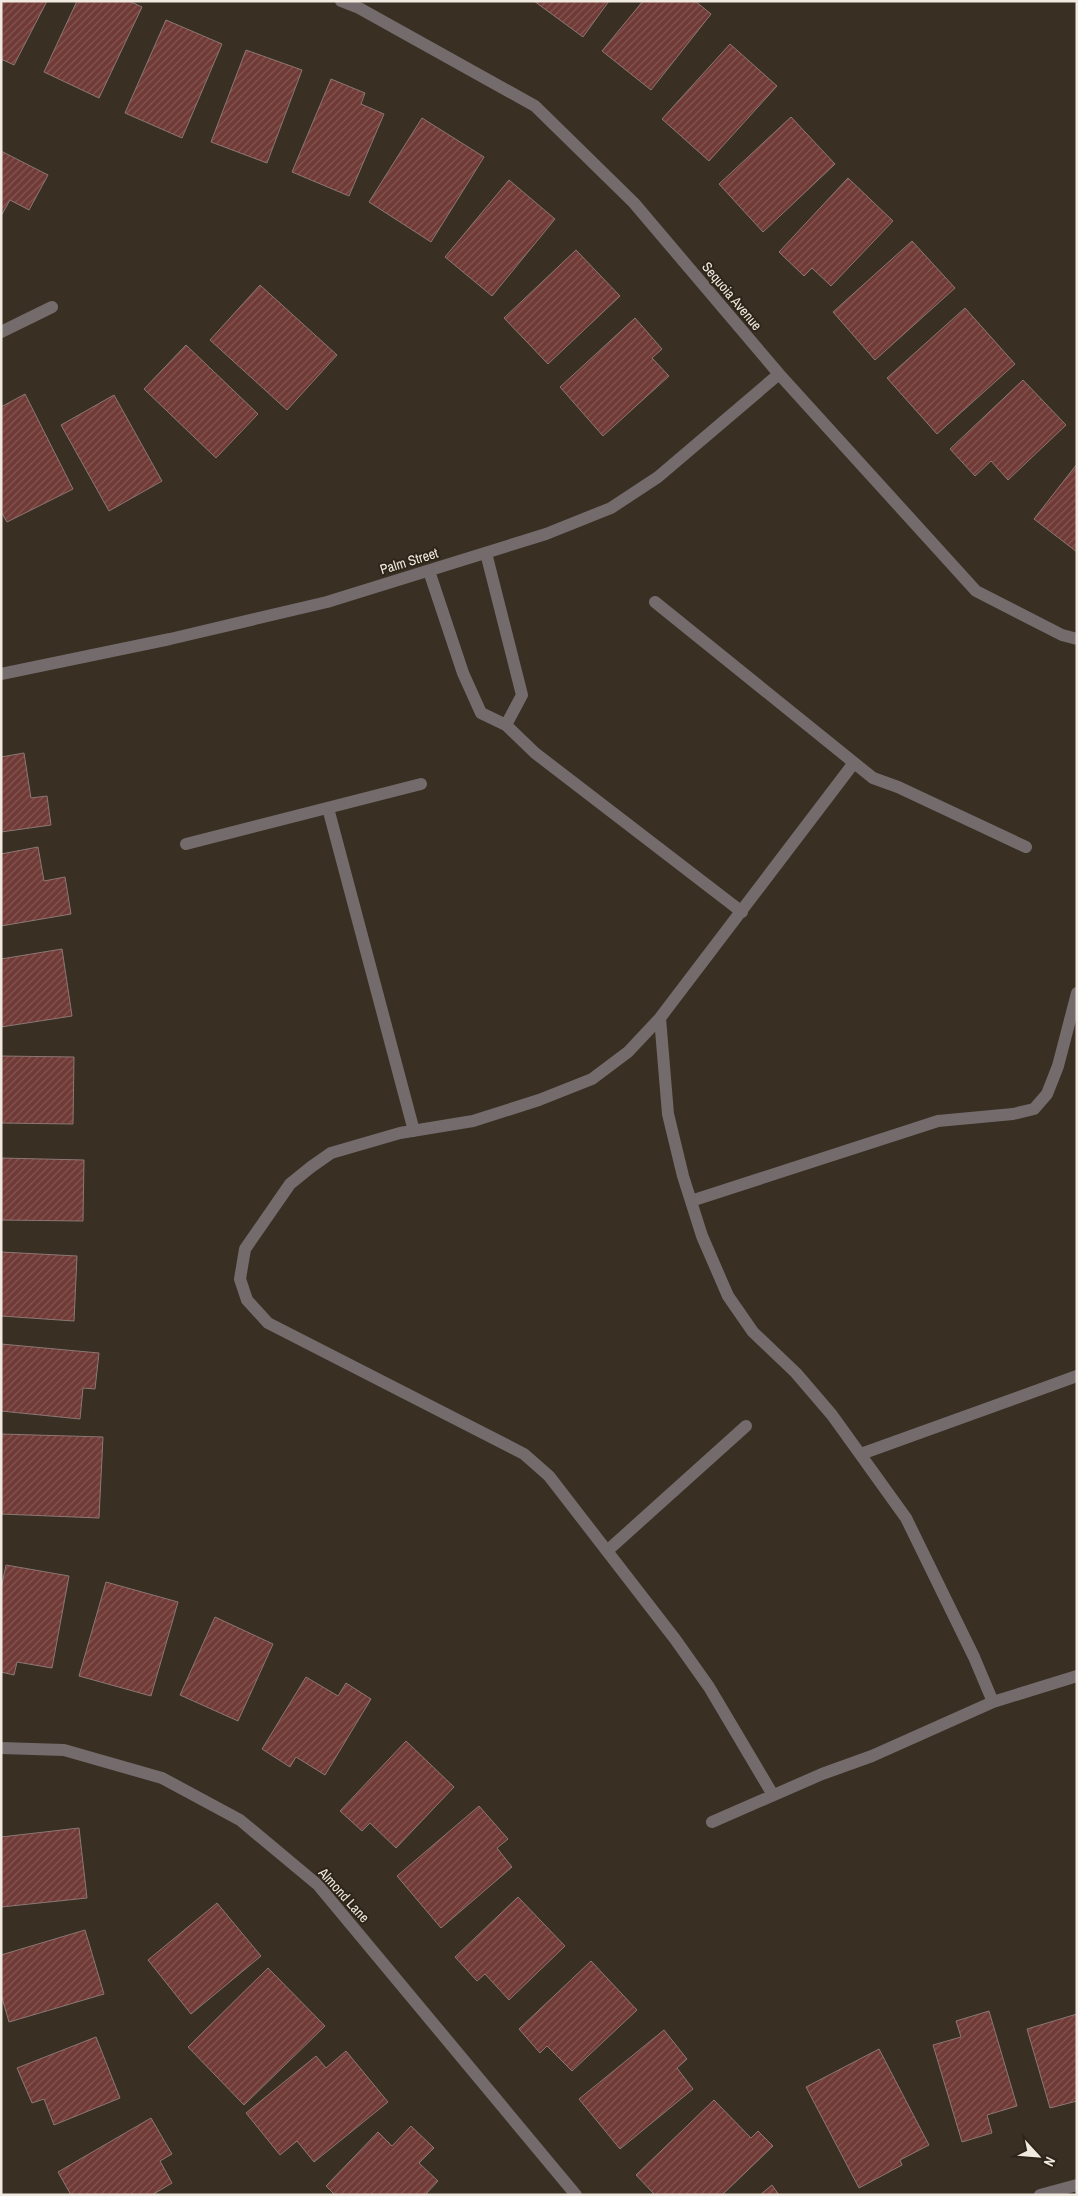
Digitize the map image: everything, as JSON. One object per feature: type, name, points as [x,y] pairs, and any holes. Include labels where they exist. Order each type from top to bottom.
[{"type":"street","name":"Sequoia Avenue","points":[[341,1],[360,8],[535,106],[634,203],[778,374],[976,590],[1077,640]]},
{"type":"street","points":[[1,332],[52,306]]},
{"type":"street","name":"Palm Street","points":[[1,674],[170,639],[308,606],[429,571],[546,534],[610,508],[658,477],[778,374]]},
{"type":"street","points":[[486,553],[522,695],[506,725]]},
{"type":"street","points":[[429,571],[463,673],[481,713],[506,725],[535,753],[742,912]]},
{"type":"street","points":[[655,602],[853,764],[873,778],[898,787],[1026,846]]},
{"type":"street","points":[[773,1795],[703,1679],[675,1639],[549,1476],[524,1454],[268,1322],[247,1300],[240,1279],[245,1249],[290,1184],[332,1152],[414,1131],[473,1121],[539,1100],[592,1079],[628,1052],[660,1018],[853,764]]},
{"type":"street","points":[[186,844],[421,784]]},
{"type":"street","points":[[328,808],[414,1131]]},
{"type":"street","points":[[691,1201],[938,1120],[1013,1114],[1034,1109],[1047,1094],[1058,1066],[1077,993]]},
{"type":"street","points":[[660,1018],[668,1114],[702,1236],[728,1296],[753,1332],[796,1373],[861,1454],[910,1526],[974,1657],[993,1702]]},
{"type":"street","points":[[861,1454],[1077,1376]]},
{"type":"street","points":[[607,1551],[746,1426]]},
{"type":"street","points":[[712,1822],[822,1774],[872,1756],[993,1702],[1077,1676]]},
{"type":"street","name":"Almond Lane","points":[[1,1748],[64,1750],[162,1778],[240,1820],[318,1885],[576,2195]]},
{"type":"street","points":[[1040,2195],[1077,2185]]},
{"type":"building","points":[[1,1],[47,1],[14,65],[1,59]]},
{"type":"building","points":[[77,1],[129,1],[142,7],[99,98],[44,72]]},
{"type":"building","points":[[534,1],[609,1],[583,37]]},
{"type":"building","points":[[643,1],[695,1],[711,14],[651,90],[602,51]]},
{"type":"building","points":[[166,20],[222,44],[182,138],[125,113]]},
{"type":"building","points":[[730,44],[777,86],[709,161],[662,119]]},
{"type":"building","points":[[246,50],[302,70],[267,163],[211,142]]},
{"type":"building","points":[[331,79],[365,93],[361,104],[384,114],[349,196],[292,172]]},
{"type":"building","points":[[791,117],[835,164],[763,232],[719,184]]},
{"type":"building","points":[[422,118],[484,157],[431,242],[369,202]]},
{"type":"building","points":[[1,151],[48,175],[29,210],[10,200],[1,216]]},
{"type":"building","points":[[848,178],[893,221],[831,286],[812,268],[804,276],[779,252]]},
{"type":"building","points":[[509,180],[555,219],[492,296],[445,257]]},
{"type":"building","points":[[912,241],[955,288],[875,360],[833,312]]},
{"type":"building","points":[[576,250],[620,296],[548,364],[504,318]]},
{"type":"building","points":[[260,285],[337,355],[287,410],[210,340]]},
{"type":"building","points":[[965,308],[1015,364],[937,434],[887,378]]},
{"type":"building","points":[[635,318],[662,349],[652,358],[669,376],[603,436],[560,387]]},
{"type":"building","points":[[186,345],[258,414],[216,458],[144,389]]},
{"type":"building","points":[[1023,380],[1066,425],[1008,480],[991,461],[975,476],[950,449]]},
{"type":"building","points":[[25,394],[73,489],[7,522],[1,512],[1,407]]},
{"type":"building","points":[[114,395],[162,481],[109,511],[61,425]]},
{"type":"building","points":[[1077,464],[1077,552],[1034,519]]},
{"type":"building","points":[[24,753],[31,798],[47,796],[51,825],[1,832],[1,757]]},
{"type":"building","points":[[38,847],[44,881],[65,877],[71,914],[1,926],[1,854]]},
{"type":"building","points":[[62,949],[72,1016],[1,1027],[1,959]]},
{"type":"building","points":[[1,1056],[74,1057],[73,1124],[1,1123]]},
{"type":"building","points":[[1,1158],[84,1160],[83,1221],[1,1220]]},
{"type":"building","points":[[1,1252],[77,1256],[74,1321],[1,1316]]},
{"type":"building","points":[[1,1344],[99,1353],[95,1389],[83,1388],[80,1419],[1,1411]]},
{"type":"building","points":[[1,1434],[103,1437],[99,1518],[1,1514]]},
{"type":"building","points":[[6,1565],[69,1576],[52,1668],[17,1662],[14,1675],[1,1672],[1,1589]]},
{"type":"building","points":[[106,1582],[178,1602],[151,1696],[79,1676]]},
{"type":"building","points":[[215,1617],[273,1644],[238,1721],[180,1695]]},
{"type":"building","points":[[306,1677],[338,1696],[346,1683],[371,1699],[325,1775],[296,1757],[290,1767],[262,1749]]},
{"type":"building","points":[[406,1741],[454,1787],[396,1848],[370,1823],[362,1831],[340,1811]]},
{"type":"building","points":[[479,1806],[508,1839],[497,1848],[512,1867],[441,1928],[397,1876]]},
{"type":"building","points":[[79,1828],[87,1898],[1,1907],[1,1837]]},
{"type":"building","points":[[518,1897],[565,1946],[509,2000],[485,1974],[477,1981],[455,1957]]},
{"type":"building","points":[[217,1903],[261,1956],[191,2014],[148,1960]]},
{"type":"building","points":[[85,1930],[104,1994],[9,2022],[1,1994],[1,1955]]},
{"type":"building","points":[[591,1961],[637,2010],[572,2071],[547,2046],[540,2053],[519,2029]]},
{"type":"building","points":[[268,1968],[325,2026],[244,2105],[188,2047]]},
{"type":"building","points":[[989,2011],[1017,2106],[987,2115],[992,2133],[962,2142],[933,2045],[961,2037],[956,2021]]},
{"type":"building","points":[[1077,2014],[1077,2101],[1050,2108],[1027,2029]]},
{"type":"building","points":[[664,2030],[687,2059],[677,2068],[693,2089],[620,2149],[579,2099]]},
{"type":"building","points":[[96,2037],[120,2098],[54,2125],[44,2099],[32,2103],[17,2068]]},
{"type":"building","points":[[879,2049],[929,2145],[900,2160],[902,2165],[859,2188],[806,2087]]},
{"type":"building","points":[[346,2051],[388,2102],[314,2162],[297,2141],[280,2155],[246,2113],[316,2056],[326,2068]]},
{"type":"building","points":[[714,2100],[751,2138],[758,2131],[773,2146],[722,2195],[655,2195],[636,2175]]},
{"type":"building","points":[[151,2118],[172,2154],[160,2161],[172,2183],[152,2195],[71,2195],[58,2172]]},
{"type":"building","points":[[411,2126],[434,2148],[419,2163],[438,2181],[425,2195],[335,2195],[326,2186],[378,2132],[392,2146]]},
{"type":"building","points":[[772,2185],[779,2195],[760,2195]]}]
